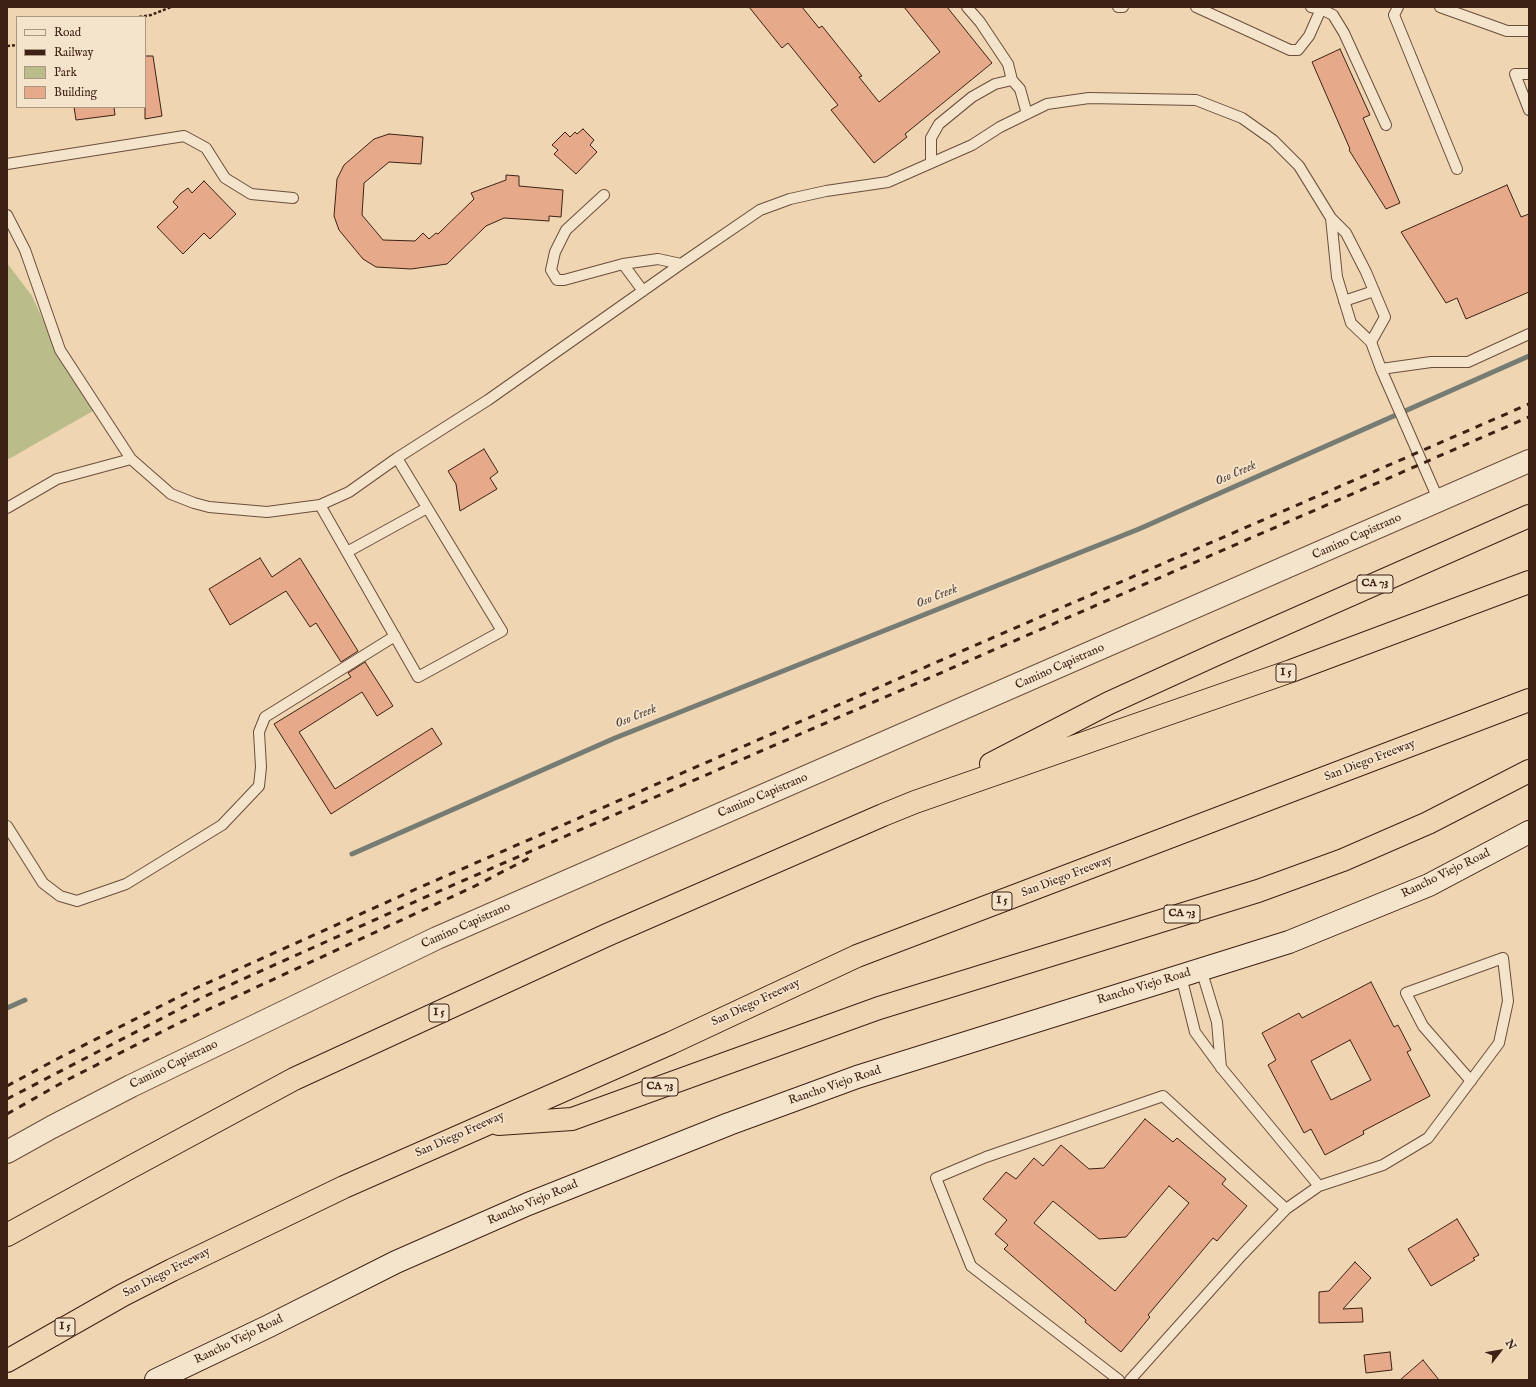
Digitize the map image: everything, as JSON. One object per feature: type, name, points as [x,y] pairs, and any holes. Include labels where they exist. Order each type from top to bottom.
[{"type":"highway","name":"CA 73","points":[[915,802],[1109,703],[1529,516]]},
{"type":"highway","name":"I 5","points":[[7,1235],[131,1166],[294,1080],[607,935],[915,802],[1291,671],[1529,582]]},
{"type":"highway","name":"San Diego Freeway","points":[[7,1361],[102,1306],[172,1270],[344,1187],[483,1124],[671,1043],[857,956],[1529,700]]},
{"type":"highway","name":"CA 73","points":[[483,1124],[572,1119],[831,1024],[879,1008],[1258,891],[1343,860],[1428,823],[1526,773]]},
{"type":"street","name":"Camino Capistrano","points":[[7,1152],[131,1086],[437,938],[1529,461]]},
{"type":"street","name":"Rancho Viejo Road","points":[[156,1380],[269,1326],[396,1262],[528,1204],[722,1127],[857,1077],[1289,942],[1429,885],[1529,832]]},
{"type":"lane","points":[[967,7],[980,22],[1008,64],[1012,80],[1020,89],[1027,114]]},
{"type":"lane","points":[[1118,7],[1123,7]]},
{"type":"lane","points":[[1196,7],[1290,50],[1298,50],[1309,36],[1318,8],[1333,15],[1344,33],[1386,126]]},
{"type":"lane","points":[[1398,7],[1394,16],[1457,169]]},
{"type":"lane","points":[[1440,7],[1507,31],[1529,31]]},
{"type":"lane","points":[[1529,74],[1515,74],[1529,110]]},
{"type":"lane","points":[[931,163],[931,138],[939,124],[972,96],[995,84],[1012,80]]},
{"type":"lane","points":[[7,215],[26,250],[60,350],[131,459],[171,494],[209,507],[267,512],[320,505],[349,492],[397,458],[488,400],[760,210],[790,199],[819,192],[888,182],[972,145],[1000,127],[1047,104],[1089,98],[1196,100],[1242,118],[1273,140],[1299,166],[1331,218],[1346,233],[1366,272],[1385,317],[1371,342]]},
{"type":"lane","points":[[7,164],[184,136],[206,148],[224,178],[251,194],[292,198]]},
{"type":"lane","points":[[604,195],[566,230],[555,252],[551,270],[557,280],[564,280],[623,264],[658,259],[681,264]]},
{"type":"lane","points":[[1331,218],[1337,277],[1351,323],[1371,342],[1439,501]]},
{"type":"lane","points":[[623,264],[643,291]]},
{"type":"lane","points":[[1344,301],[1374,291]]},
{"type":"lane","points":[[1382,369],[1431,362],[1468,362],[1529,334]]},
{"type":"lane","points":[[320,505],[418,677],[502,631],[397,458]]},
{"type":"lane","points":[[7,508],[57,479],[131,459]]},
{"type":"lane","points":[[347,552],[427,508]]},
{"type":"lane","points":[[7,826],[43,883],[60,896],[77,902],[126,884],[222,825],[259,786],[261,767],[259,732],[264,717],[395,636]]},
{"type":"lane","points":[[1130,1380],[1242,1255],[1286,1209],[1319,1186],[1383,1164],[1428,1138],[1500,1043],[1508,1001],[1503,958],[1406,993],[1423,1026],[1471,1080]]},
{"type":"lane","points":[[1201,969],[1217,1022],[1221,1068]]},
{"type":"lane","points":[[1181,976],[1195,1032],[1221,1068],[1319,1186]]},
{"type":"lane","points":[[1119,1380],[971,1266],[936,1178],[986,1157],[1163,1096],[1286,1209]]},
{"type":"path","points":[[145,16],[171,7]]},
{"type":"green space","points":[[7,263],[32,296],[59,355],[93,411],[7,460]]},
{"type":"building","points":[[749,7],[802,7],[819,28],[822,26],[862,76],[859,77],[879,102],[940,52],[904,7],[947,7],[992,63],[905,134],[907,137],[874,163],[831,110],[838,105],[788,43],[782,48]]},
{"type":"building","points":[[1340,49],[1370,115],[1363,118],[1400,203],[1386,209],[1349,150],[1350,149],[1312,62]]},
{"type":"building","points":[[146,56],[153,56],[162,116],[145,119]]},
{"type":"building","points":[[74,108],[114,108],[115,115],[76,120]]},
{"type":"building","points":[[583,129],[594,140],[590,145],[597,152],[576,174],[554,154],[558,150],[552,145],[565,132],[570,137],[575,132],[577,134]]},
{"type":"building","points":[[389,134],[423,137],[421,164],[389,162],[364,183],[362,215],[383,240],[415,241],[423,233],[429,239],[436,233],[438,234],[474,199],[471,193],[506,180],[506,175],[519,176],[519,186],[563,190],[561,217],[549,216],[549,221],[504,218],[486,226],[447,264],[411,269],[376,267],[363,259],[339,230],[334,216],[337,179],[344,165],[374,139]]},
{"type":"building","points":[[204,181],[236,214],[210,239],[204,233],[183,254],[157,227],[178,207],[173,202],[180,194],[188,188],[192,193]]},
{"type":"building","points":[[1507,185],[1521,217],[1529,214],[1529,292],[1466,319],[1457,298],[1446,303],[1401,232]]},
{"type":"building","points":[[484,449],[498,472],[490,478],[497,489],[460,511],[456,484],[448,471]]},
{"type":"building","points":[[260,558],[272,577],[300,558],[358,651],[341,662],[316,623],[310,627],[286,591],[230,625],[209,589]]},
{"type":"building","points":[[365,662],[393,706],[377,716],[362,692],[299,732],[335,789],[432,728],[442,744],[331,814],[274,724],[351,677],[348,673]]},
{"type":"building","points":[[1371,982],[1394,1027],[1398,1025],[1411,1050],[1407,1052],[1430,1096],[1363,1131],[1364,1134],[1325,1155],[1311,1129],[1304,1133],[1268,1065],[1276,1060],[1262,1033],[1299,1013],[1302,1018]],"holes":[[[1350,1040],[1371,1080],[1331,1100],[1311,1061]]]},
{"type":"building","points":[[1145,1119],[1173,1142],[1177,1138],[1226,1179],[1222,1184],[1247,1206],[1217,1241],[1213,1238],[1148,1315],[1150,1317],[1121,1352],[1085,1322],[1086,1320],[1004,1249],[1008,1245],[995,1234],[1007,1220],[983,1199],[1006,1172],[1016,1179],[1034,1158],[1043,1166],[1061,1145],[1089,1169],[1104,1168]],"holes":[[[1169,1186],[1189,1203],[1115,1291],[1034,1223],[1053,1201],[1099,1239],[1126,1237]]]},
{"type":"building","points":[[1457,1219],[1479,1255],[1473,1258],[1475,1260],[1431,1286],[1408,1249]]},
{"type":"building","points":[[1355,1262],[1371,1278],[1343,1309],[1362,1308],[1363,1322],[1319,1323],[1319,1292],[1329,1291]]},
{"type":"building","points":[[1390,1352],[1392,1370],[1366,1373],[1364,1355]]},
{"type":"building","points":[[1423,1360],[1439,1380],[1400,1380]]},
{"type":"waterway","name":"Oso Creek","points":[[352,854],[615,738],[1139,529],[1529,356]]},
{"type":"waterway","name":"Oso Creek","points":[[7,1008],[25,1000]]},
{"type":"railway","points":[[7,1086],[194,989],[416,889],[1529,404]]},
{"type":"railway","points":[[7,1099],[201,998],[421,899],[1529,417]]},
{"type":"railway","points":[[7,1114],[65,1081],[179,1023],[473,887],[533,856]]}]
